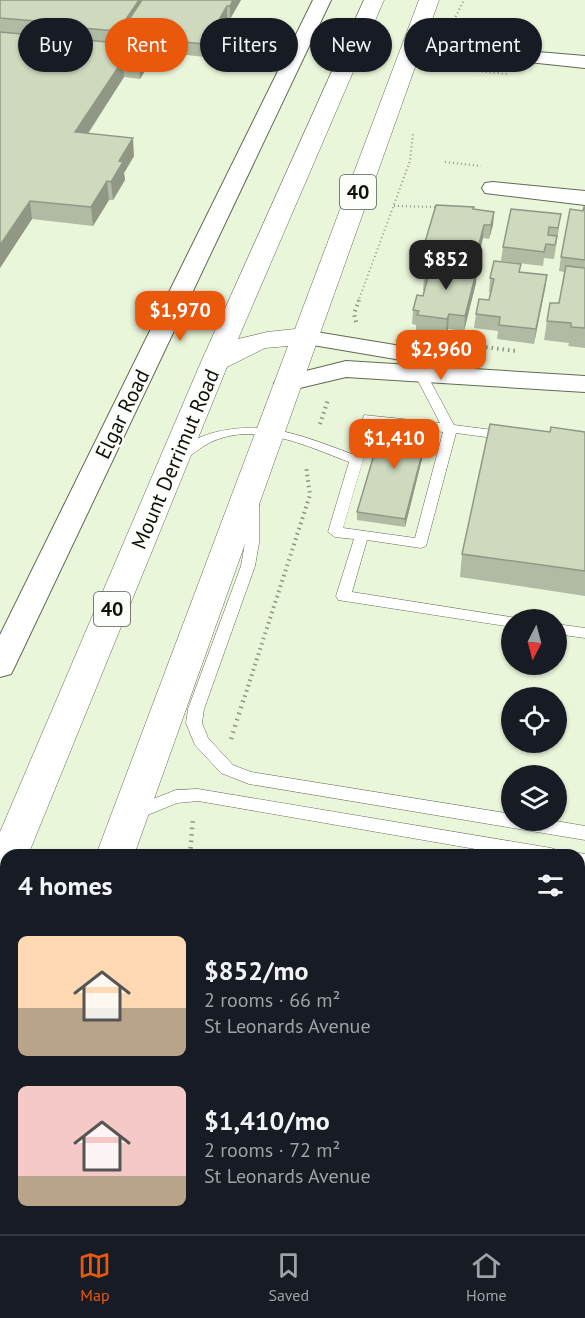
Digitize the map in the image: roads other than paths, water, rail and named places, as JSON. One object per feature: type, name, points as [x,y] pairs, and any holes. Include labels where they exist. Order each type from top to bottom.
[{"type":"main road","name":"Mount Derrimut Road","points":[[12,849],[215,362],[374,0]]},
{"type":"main road","name":"40","points":[[118,849],[286,383],[429,0]]},
{"type":"main road","points":[[215,362],[249,343],[268,338],[304,337]]},
{"type":"street","name":"Elgar Road","points":[[0,666],[322,0]]},
{"type":"street","points":[[542,53],[585,62]]},
{"type":"street","points":[[488,188],[585,198]]},
{"type":"street","points":[[304,337],[585,383]]},
{"type":"street","points":[[286,383],[345,369],[585,383]]},
{"type":"lane","points":[[420,373],[450,429],[421,543],[335,532],[369,418],[450,429],[517,437]]},
{"type":"lane","points":[[174,460],[208,438],[243,429],[269,430],[356,460]]},
{"type":"lane","points":[[251,480],[252,543],[248,566],[196,710],[194,723],[201,741],[213,756],[227,769],[249,778],[585,833]]},
{"type":"lane","points":[[362,535],[343,596],[501,620]]},
{"type":"lane","points":[[567,631],[585,633]]},
{"type":"lane","points":[[130,816],[156,804],[185,796],[216,797],[516,849]]}]
